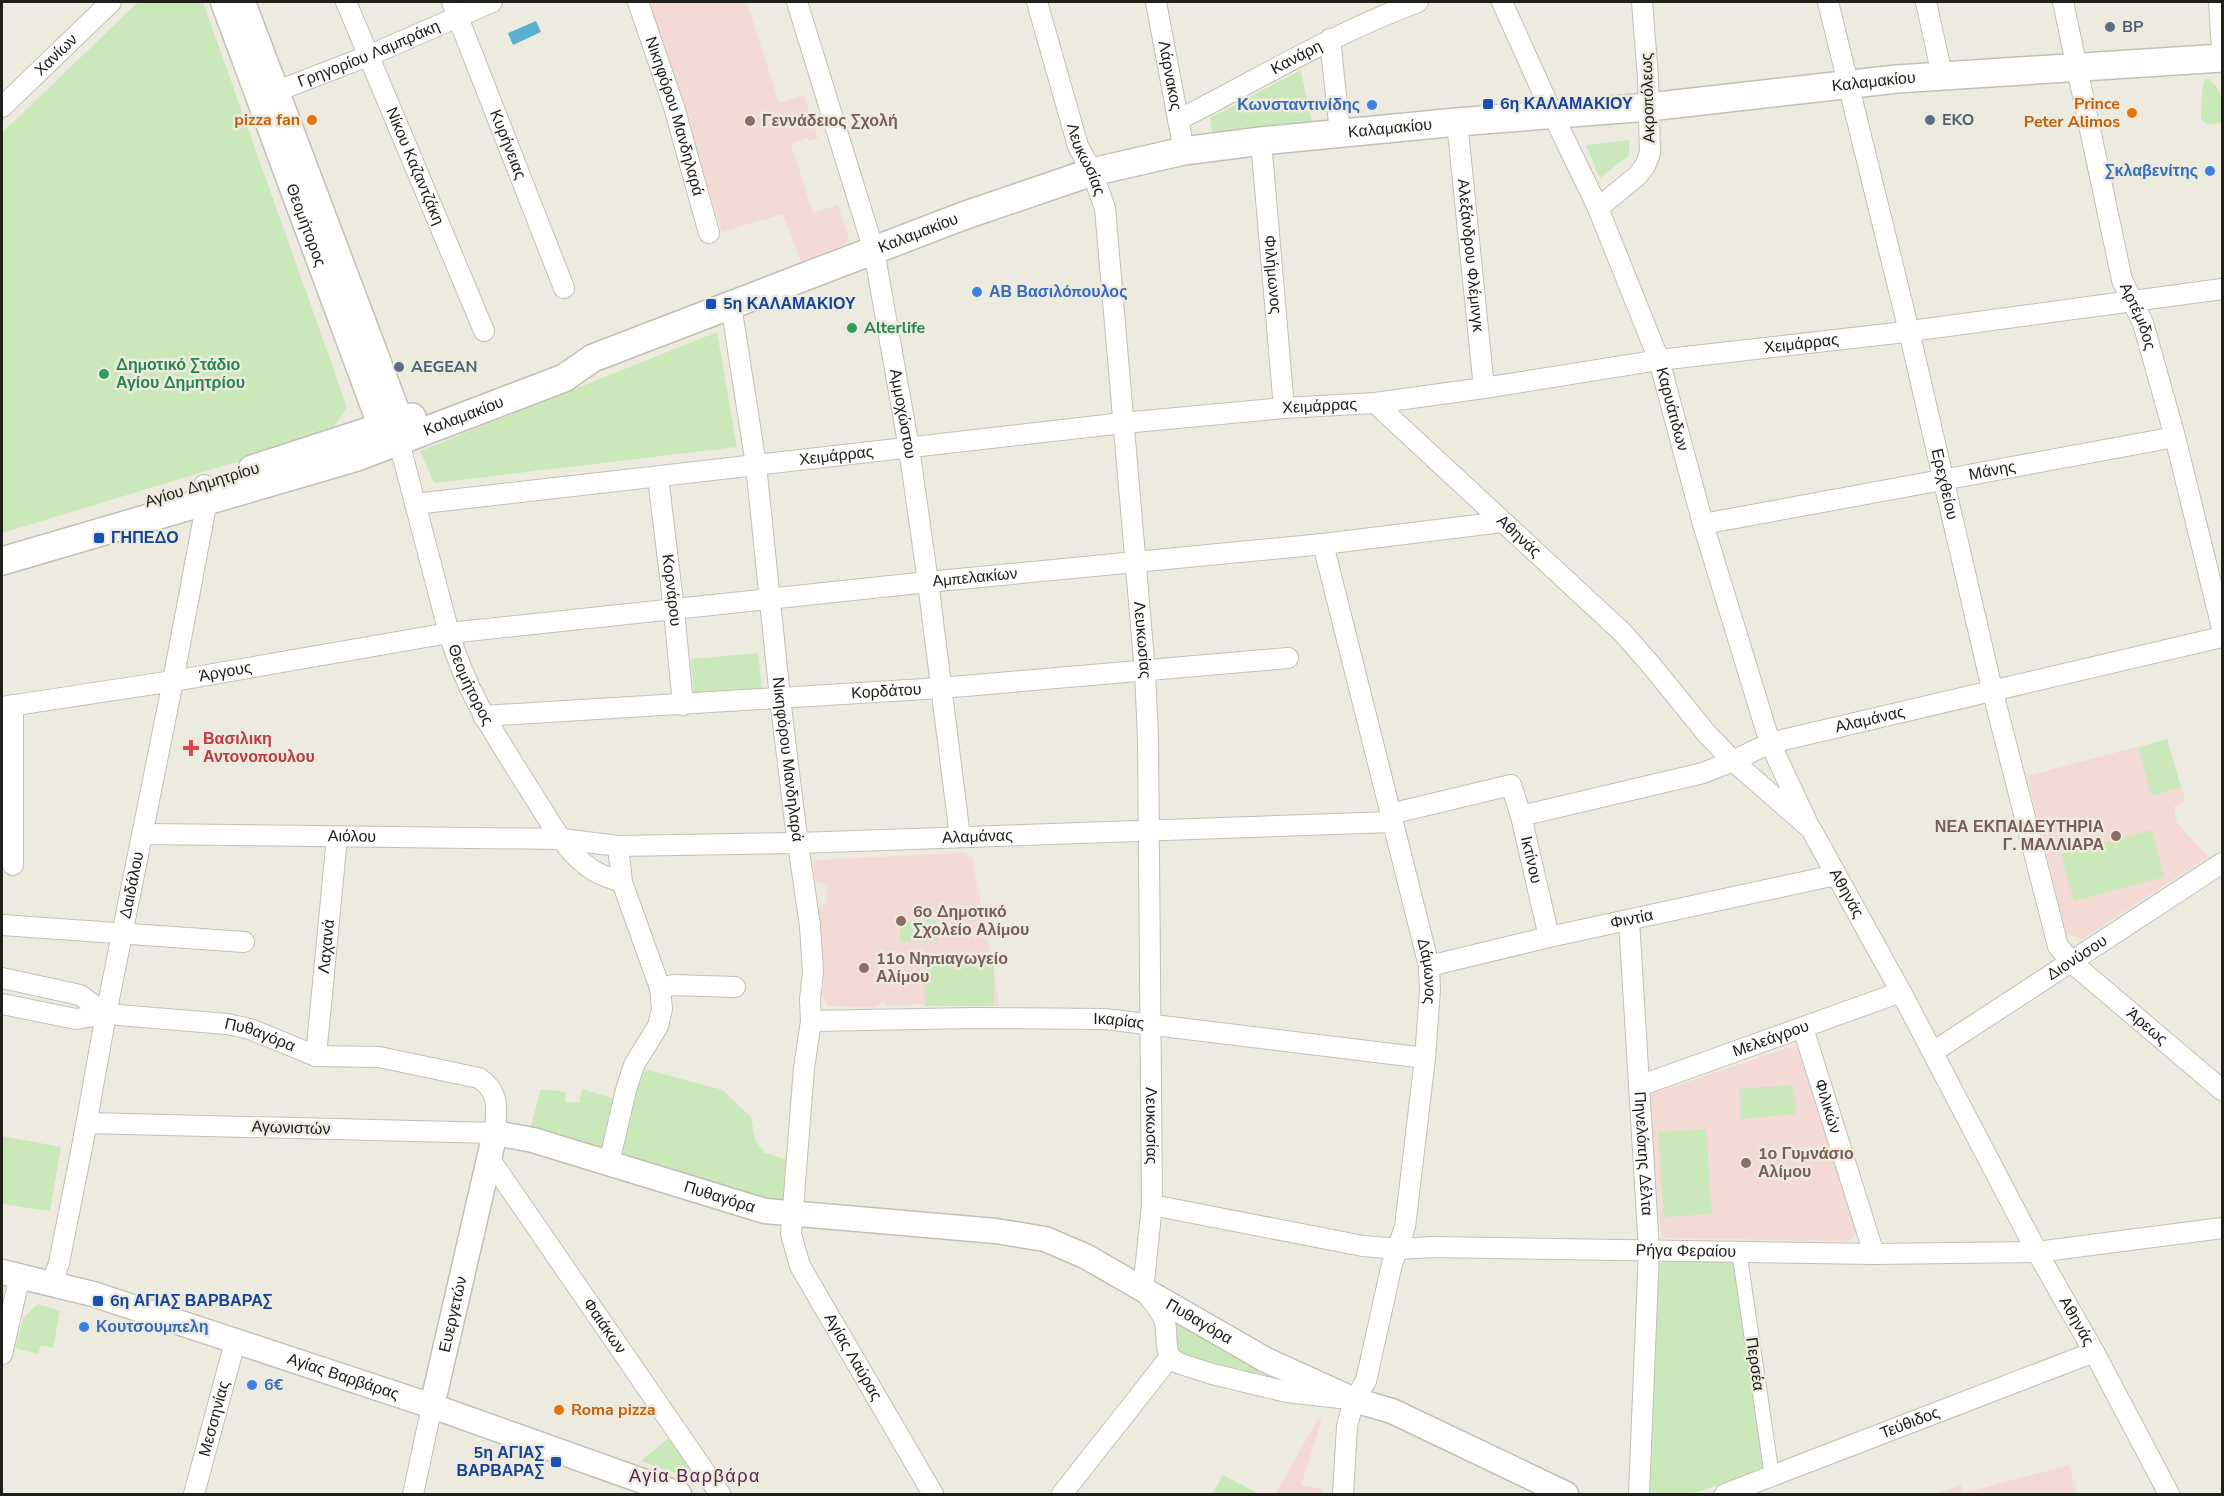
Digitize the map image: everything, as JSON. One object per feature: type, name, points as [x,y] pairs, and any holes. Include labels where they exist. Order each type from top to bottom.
[{"type":"main road","name":"Καλαμακίου","points":[[394,431],[536,368],[556,362],[593,358],[963,216],[1092,171],[1184,151],[1340,133],[1648,107],[1942,75],[2223,58]]},
{"type":"main road","name":"Αγίου Δημητρίου","points":[[2,561],[394,431]]},
{"type":"main road","name":"Αγίου Δημητρίου","points":[[2,546],[203,494]]},
{"type":"street","name":"Χανίων","points":[[6,94],[111,2]]},
{"type":"street","name":"Θεομήτορος","points":[[223,2],[394,431]]},
{"type":"street","name":"Θεομήτορος","points":[[243,2],[277,91],[394,431],[449,633],[466,682],[483,716],[562,840],[580,861],[600,876],[622,882]]},
{"type":"street","name":"Νίκου Καζαντζάκη","points":[[346,2],[484,331]]},
{"type":"street","name":"Γρηγορίου Λαμπράκη","points":[[277,91],[368,56],[454,9],[492,2]]},
{"type":"street","name":"Νικηφόρου Μανδηλαρά","points":[[638,2],[674,107],[709,233]]},
{"type":"street","name":"Αμμοχώστου","points":[[797,2],[873,251],[909,448],[960,837]]},
{"type":"street","name":"Λευκωσίας","points":[[1037,2],[1077,146],[1092,171],[1105,208],[1145,672],[1150,830],[1152,1205],[1143,1290]]},
{"type":"street","name":"Λάρνακος","points":[[1156,2],[1184,151]]},
{"type":"street","name":"Κανάρη","points":[[1178,120],[1330,39],[1384,14],[1418,2]]},
{"type":"street","name":"Καρυάτιδων","points":[[1502,2],[1598,208],[1659,360],[1703,524],[1770,742],[1811,829]]},
{"type":"street","name":"Ακροπόλεως","points":[[1598,208],[1646,166],[1650,153],[1642,2]]},
{"type":"street","name":"Ερεχθείου","points":[[1828,2],[1909,331],[1992,689],[2058,946],[2072,962]]},
{"type":"street","points":[[1926,2],[1942,75]]},
{"type":"street","name":"Αρτέμιδος","points":[[2063,2],[2122,280],[2143,323],[2175,437],[2223,628]]},
{"type":"street","points":[[2219,2],[2223,49]]},
{"type":"street","name":"Κυρήνειας","points":[[454,9],[564,288]]},
{"type":"street","points":[[1330,39],[1340,133]]},
{"type":"street","name":"Αλεξάνδρου Φλέμινγκ","points":[[1457,122],[1484,388]]},
{"type":"street","name":"Φιλήμωνος","points":[[1261,141],[1284,408]]},
{"type":"street","name":"Χειμάρρας","points":[[415,504],[1123,423],[1284,408],[1375,403],[1659,360],[1909,331],[2223,289]]},
{"type":"street","name":"Νικηφόρου Μανδηλαρά","points":[[731,305],[756,465],[780,698],[810,926],[813,972],[794,1213]]},
{"type":"street","name":"Αθηνάς","points":[[1375,403],[1623,633],[1707,734],[1733,761],[1811,829],[1901,992],[2037,1252],[2169,1494]]},
{"type":"street","name":"Μάνης","points":[[1703,524],[2175,437]]},
{"type":"street","name":"Κορνάρου","points":[[658,477],[683,705]]},
{"type":"street","name":"Δαιδάλου","points":[[52,1283],[87,1122],[106,1014],[173,681],[205,511],[203,494]]},
{"type":"street","name":"Αμπελακίων","points":[[449,633],[770,598],[1323,544],[1502,522]]},
{"type":"street","name":"Δάμωνος","points":[[1323,544],[1429,966],[1430,990],[1425,1058],[1405,1227],[1392,1264],[1366,1381],[1354,1400],[1347,1426],[1342,1494]]},
{"type":"street","name":"Άργους","points":[[7,706],[173,681],[449,633]]},
{"type":"street","name":"Αλαμάνας","points":[[1521,816],[1702,773],[1733,761],[1770,742],[2223,637]]},
{"type":"street","name":"Κορδάτου","points":[[483,716],[941,688],[1288,658]]},
{"type":"street","points":[[7,706],[13,865]]},
{"type":"street","name":"Αλαμάνας","points":[[562,840],[618,846],[798,843],[1150,830],[1391,818],[1511,785]]},
{"type":"street","name":"Ικτίνου","points":[[1511,785],[1521,816],[1549,937]]},
{"type":"street","name":"Αιόλου","points":[[142,834],[562,840]]},
{"type":"street","name":"Λαχανά","points":[[316,1056],[337,837]]},
{"type":"street","points":[[609,1162],[634,1065],[658,1026],[662,1009],[660,988],[622,882],[618,846]]},
{"type":"street","name":"Διονύσου","points":[[1933,1052],[2223,863]]},
{"type":"street","name":"Φιντία","points":[[1429,966],[1549,937],[1836,875]]},
{"type":"street","name":"Πηνελόπης Δέλτα","points":[[1629,920],[1649,1250],[1639,1494]]},
{"type":"street","points":[[2,925],[244,942]]},
{"type":"street","name":"Άρεως","points":[[2072,962],[2223,1090]]},
{"type":"street","points":[[2,978],[80,995],[106,1014]]},
{"type":"street","points":[[660,988],[673,985],[735,987]]},
{"type":"street","name":"Μελεάγρου","points":[[1639,1086],[1901,992]]},
{"type":"street","name":"Πυθαγόρα","points":[[2,1004],[76,1019],[106,1014],[227,1024],[250,1029],[316,1056],[379,1057],[479,1078],[490,1088],[496,1100],[495,1133],[533,1140],[765,1211],[996,1231],[1045,1239],[1085,1256],[1266,1360],[1354,1400],[1392,1411],[1566,1494]]},
{"type":"street","name":"Ικαρίας","points":[[810,1021],[973,1018],[1093,1019],[1425,1058]]},
{"type":"street","name":"Φιλικών","points":[[1803,1028],[1874,1254]]},
{"type":"street","name":"Αγωνιστών","points":[[87,1122],[495,1133]]},
{"type":"street","name":"Ευεργετών","points":[[413,1494],[495,1133]]},
{"type":"street","name":"Φαιάκων","points":[[489,1158],[720,1494]]},
{"type":"street","name":"Ρήγα Φεραίου","points":[[1152,1205],[1363,1246],[1399,1249],[1432,1247],[1874,1254],[2037,1252],[2223,1228]]},
{"type":"street","name":"Αγίας Λαύρας","points":[[794,1213],[791,1234],[800,1266],[933,1494]]},
{"type":"street","name":"Περσέα","points":[[1738,1251],[1772,1476]]},
{"type":"street","points":[[3,1341],[11,1274]]},
{"type":"street","name":"Αγίας Βαρβάρας","points":[[11,1274],[93,1294],[432,1407],[665,1492]]},
{"type":"street","points":[[1062,1494],[1170,1357],[1166,1345],[1166,1324],[1162,1313],[1143,1290]]},
{"type":"street","name":"Μεσσηνίας","points":[[194,1494],[235,1342]]},
{"type":"street","name":"Τεύθιδος","points":[[1725,1494],[2094,1353]]},
{"type":"street","name":"Πυθαγόρα","points":[[1170,1357],[1178,1363],[1212,1374],[1287,1392],[1354,1400]]},
{"type":"street","points":[[1520,1473],[1551,1494]]},
{"type":"shaded area","name":"Γεννάδειος Σχολή","points":[[648,2],[747,2],[779,103],[804,95],[818,138],[809,141],[807,138],[791,144],[813,213],[838,205],[850,242],[801,262],[783,214],[722,232]]},
{"type":"shaded area","name":"ΝΕΑ ΕΚΠΑΙΔΕΥΤΗΡΙΑ Γ. ΜΑΛΛΙΑΡΑ","points":[[2167,739],[2185,800],[2174,807],[2177,823],[2208,857],[2082,939],[2066,933],[2027,776]]},
{"type":"shaded area","name":"6ο Δημοτικό Σχολείο Αλίμου","points":[[966,853],[970,859],[971,853],[1000,1006],[925,1006],[924,1004],[887,1006],[883,1002],[876,1007],[828,1006],[823,995],[824,979],[818,905],[827,904],[827,886],[814,880],[816,860]]},
{"type":"shaded area","name":"1ο Γυμνάσιο Αλίμου","points":[[1800,1044],[1858,1230],[1850,1241],[1663,1238],[1649,1097],[1654,1093]]},
{"type":"shaded area","points":[[1318,1419],[1322,1419],[1301,1485],[1323,1489],[1323,1494],[1275,1494]]},
{"type":"shaded area","points":[[2069,1465],[2077,1494],[1935,1494],[1961,1485],[1964,1493]]},
{"type":"green space","points":[[138,2],[203,2],[347,407],[333,428],[306,444],[226,465],[2,533],[2,133]]},
{"type":"green space","points":[[1299,71],[1312,122],[1212,133],[1210,118]]},
{"type":"green space","points":[[2208,79],[2220,93],[2222,123],[2207,124],[2201,119],[2202,89],[2205,80]]},
{"type":"green space","points":[[1629,140],[1629,155],[1600,178],[1586,145]]},
{"type":"green space","points":[[717,332],[737,447],[434,483],[420,451]]},
{"type":"green space","points":[[758,653],[762,689],[694,695],[691,659]]},
{"type":"green space","points":[[2167,739],[2181,787],[2152,796],[2138,748]]},
{"type":"green space","points":[[2152,830],[2164,877],[2074,901],[2061,854]]},
{"type":"green space","points":[[937,920],[938,941],[900,942],[900,921]]},
{"type":"green space","points":[[924,965],[994,965],[994,1006],[925,1006]]},
{"type":"green space","points":[[648,1070],[723,1090],[751,1117],[755,1140],[765,1153],[791,1161],[786,1200],[762,1197],[620,1157],[639,1075]]},
{"type":"green space","points":[[1793,1085],[1796,1114],[1741,1119],[1739,1089]]},
{"type":"green space","points":[[541,1089],[565,1092],[565,1102],[579,1103],[582,1089],[616,1099],[605,1153],[530,1129]]},
{"type":"green space","points":[[1706,1129],[1712,1214],[1664,1217],[1658,1132]]},
{"type":"green space","points":[[2,1136],[61,1147],[50,1211],[2,1204]]},
{"type":"green space","points":[[1731,1260],[1736,1265],[1763,1469],[1692,1494],[1649,1494],[1657,1268],[1661,1262]]},
{"type":"green space","points":[[38,1304],[60,1311],[53,1348],[41,1345],[38,1354],[15,1348],[23,1318]]},
{"type":"green space","points":[[1170,1318],[1260,1371],[1259,1375],[1177,1353]]},
{"type":"green space","points":[[671,1436],[697,1474],[696,1478],[692,1479],[641,1461]]},
{"type":"green space","points":[[1223,1475],[1259,1494],[1212,1494]]},
{"type":"water","points":[[536,21],[541,32],[513,45],[508,33]]},
{"type":"place","name":"BP","points":[[2110,27]]},
{"type":"place","name":"6η ΚΑΛΑΜΑΚΙΟΥ","points":[[1488,104]]},
{"type":"place","name":"Κωνσταντινίδης","points":[[1372,105]]},
{"type":"place","name":"Prince Peter Alimos","points":[[2132,113]]},
{"type":"place","name":"pizza fan","points":[[312,120]]},
{"type":"place","name":"EKO","points":[[1930,120]]},
{"type":"place","name":"Γεννάδειος Σχολή","points":[[750,121]]},
{"type":"place","name":"Σκλαβενίτης","points":[[2210,171]]},
{"type":"place","name":"ΑΒ Βασιλόπουλος","points":[[977,292]]},
{"type":"place","name":"5η ΚΑΛΑΜΑΚΙΟΥ","points":[[711,304]]},
{"type":"place","name":"Alterlife","points":[[852,328]]},
{"type":"place","name":"AEGEAN","points":[[399,367]]},
{"type":"place","name":"Δημοτικό Στάδιο Αγίου Δημητρίου","points":[[104,374]]},
{"type":"place","name":"ΓΗΠΕΔΟ","points":[[99,538]]},
{"type":"place","name":"Βασιλικη Αντονοπουλου","points":[[191,748]]},
{"type":"place","name":"ΝΕΑ ΕΚΠΑΙΔΕΥΤΗΡΙΑ Γ. ΜΑΛΛΙΑΡΑ","points":[[2116,836]]},
{"type":"place","name":"6ο Δημοτικό Σχολείο Αλίμου","points":[[901,921]]},
{"type":"place","name":"11ο Νηπιαγωγείο Αλίμου","points":[[864,968]]},
{"type":"place","name":"1ο Γυμνάσιο Αλίμου","points":[[1746,1163]]},
{"type":"place","name":"6η ΑΓΙΑΣ ΒΑΡΒΑΡΑΣ","points":[[98,1301]]},
{"type":"place","name":"Κουτσουμπελη","points":[[84,1327]]},
{"type":"place","name":"6€","points":[[252,1385]]},
{"type":"place","name":"Roma pizza","points":[[559,1410]]},
{"type":"place","name":"5η ΑΓΙΑΣ ΒΑΡΒΑΡΑΣ","points":[[556,1462]]},
{"type":"district","name":"Αγία Βαρβάρα","points":[[695,1476]]}]
